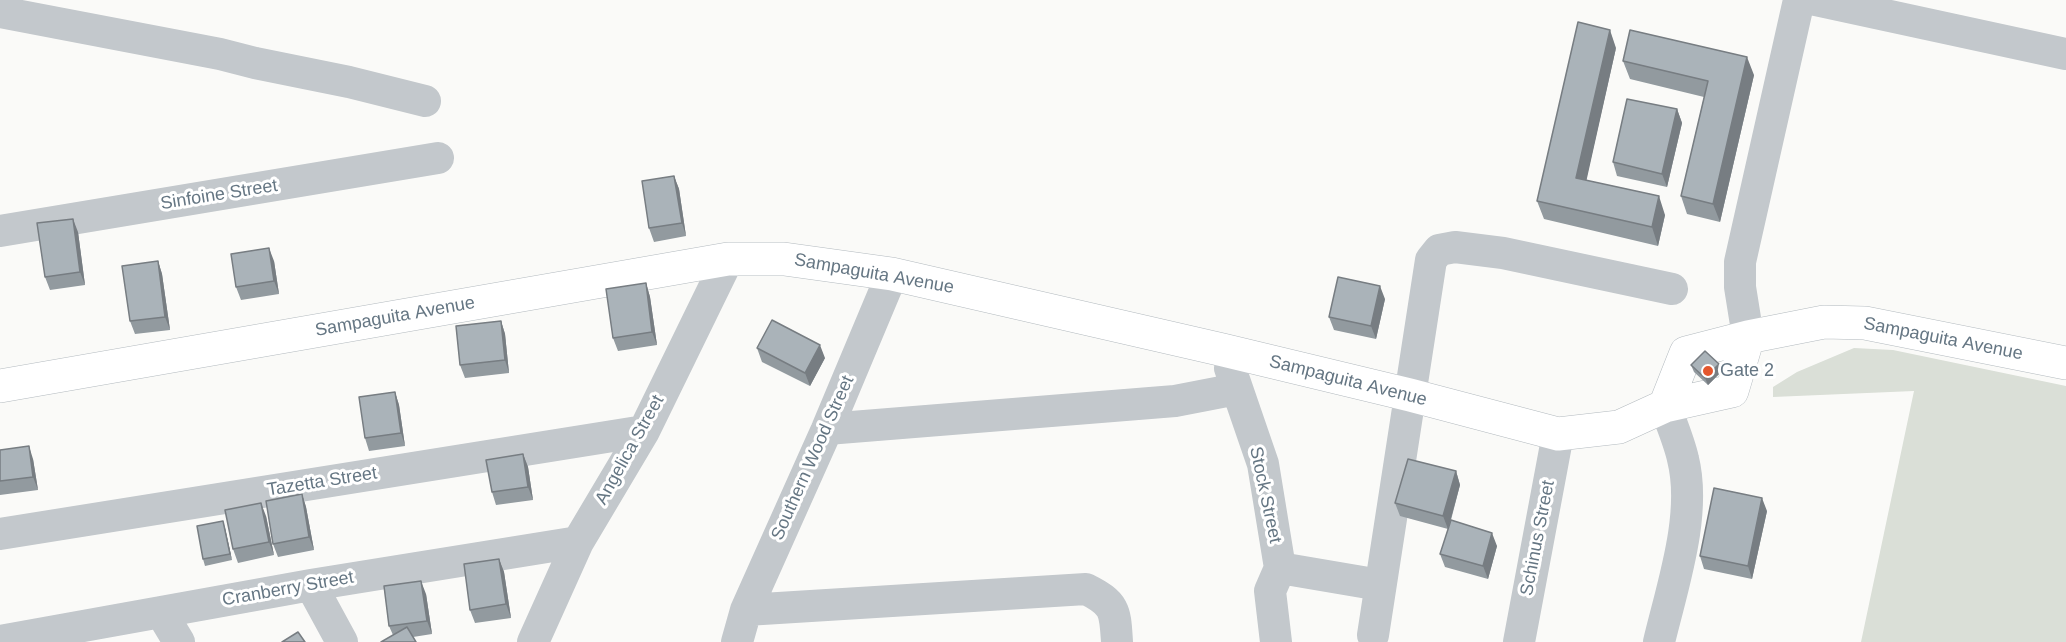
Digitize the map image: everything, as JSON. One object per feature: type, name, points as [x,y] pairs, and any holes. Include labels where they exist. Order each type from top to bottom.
[{"type":"main road","name":"Sampaguita Avenue","points":[[0,386],[728,259],[784,259],[892,274],[1223,350],[1410,395],[1558,434],[1618,428],[1665,406],[1732,391],[1748,337]]},
{"type":"main road","name":"Sampaguita Avenue","points":[[1665,406],[1686,353],[1824,321],[1865,322],[2066,363]]},
{"type":"street","points":[[1748,337],[1740,287],[1740,262],[1798,0]]},
{"type":"street","points":[[1816,0],[2066,54]]},
{"type":"street","points":[[0,12],[349,81],[425,101]]},
{"type":"street","name":"Sinfoine Street","points":[[0,231],[438,158]]},
{"type":"street","points":[[1373,635],[1431,260],[1439,250],[1455,247],[1503,253],[1672,289]]},
{"type":"street","name":"Angelica Street","points":[[533,642],[578,542],[644,431],[728,259]]},
{"type":"street","name":"Southern Wood Street","points":[[736,642],[746,610],[827,429],[892,274]]},
{"type":"street","name":"Stock Street","points":[[1223,350],[1263,464],[1280,568],[1270,591],[1276,642]]},
{"type":"street","points":[[827,429],[1175,401],[1237,388]]},
{"type":"street","points":[[1659,642],[1686,523],[1687,485],[1683,459],[1665,406]]},
{"type":"street","name":"Tazetta Street","points":[[0,534],[644,431]]},
{"type":"street","name":"Schinus Street","points":[[1519,642],[1558,434]]},
{"type":"street","name":"Cranberry Street","points":[[0,641],[311,585],[578,542]]},
{"type":"street","points":[[1280,568],[1380,585]]},
{"type":"street","points":[[311,585],[342,642]]},
{"type":"street","points":[[746,610],[1086,589],[1104,598],[1115,614],[1117,642]]},
{"type":"street","points":[[161,612],[179,642]]},
{"type":"shaded area","points":[[1854,348],[1893,350],[2066,386],[2066,642],[1861,642],[1914,391],[1773,397],[1773,387],[1797,372]]},
{"type":"building","points":[[1578,22],[1610,30],[1576,178],[1659,196],[1652,227],[1537,201]]},
{"type":"building","points":[[1630,30],[1747,57],[1713,204],[1681,196],[1708,81],[1623,61]]},
{"type":"building","points":[[1627,99],[1677,109],[1662,174],[1613,162]]},
{"type":"building","points":[[674,176],[682,223],[649,228],[642,181]]},
{"type":"building","points":[[73,219],[80,272],[45,277],[37,223]]},
{"type":"building","points":[[269,248],[274,281],[236,287],[231,254]]},
{"type":"building","points":[[158,261],[165,317],[130,321],[122,266]]},
{"type":"building","points":[[1338,277],[1380,286],[1371,326],[1329,317]]},
{"type":"building","points":[[646,283],[652,332],[613,338],[606,289]]},
{"type":"building","points":[[772,320],[820,345],[805,373],[757,348]]},
{"type":"building","points":[[501,321],[505,360],[460,365],[456,326]]},
{"type":"building","points":[[1705,351],[1719,364],[1705,378],[1691,365]]},
{"type":"building","points":[[395,392],[401,433],[365,438],[359,397]]},
{"type":"building","points":[[29,446],[33,477],[0,481],[0,450]]},
{"type":"building","points":[[523,454],[528,487],[492,492],[486,460]]},
{"type":"building","points":[[1408,459],[1456,471],[1443,516],[1395,503]]},
{"type":"building","points":[[1714,488],[1762,498],[1748,566],[1700,556]]},
{"type":"building","points":[[302,494],[309,537],[273,544],[266,501]]},
{"type":"building","points":[[261,503],[269,542],[233,549],[225,510]]},
{"type":"building","points":[[1451,520],[1492,533],[1483,566],[1440,554]]},
{"type":"building","points":[[223,521],[230,554],[203,559],[197,526]]},
{"type":"building","points":[[499,559],[506,604],[470,610],[464,564]]},
{"type":"building","points":[[421,581],[427,621],[389,626],[384,586]]},
{"type":"building","points":[[407,627],[416,642],[381,642]]},
{"type":"building","points":[[298,632],[305,642],[282,642]]},
{"type":"place","name":"Gate 2","points":[[1708,371]]}]
